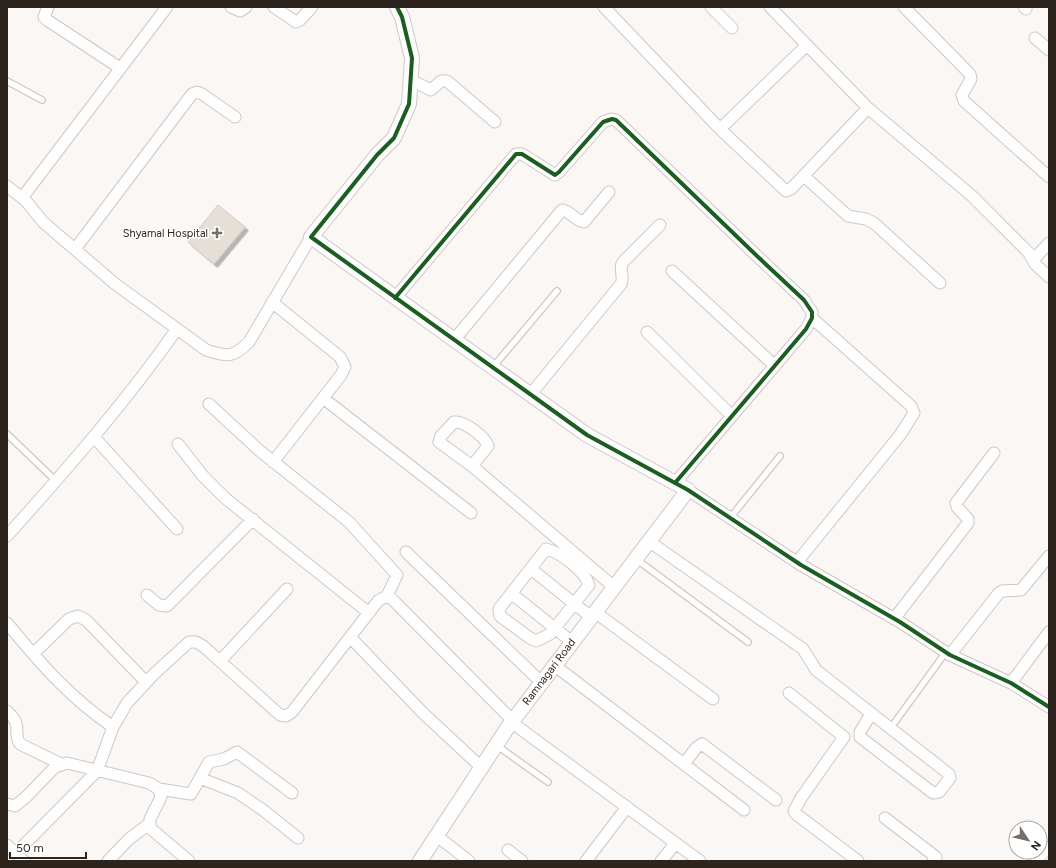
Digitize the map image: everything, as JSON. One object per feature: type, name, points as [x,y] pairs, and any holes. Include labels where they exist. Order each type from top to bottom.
[{"type":"street","points":[[48,7],[44,14],[47,20],[120,68]]},
{"type":"street","points":[[22,198],[166,7]]},
{"type":"street","points":[[231,7],[240,11],[246,7]]},
{"type":"street","points":[[274,7],[296,22],[300,20],[312,7]]},
{"type":"street","points":[[7,186],[22,198],[43,222],[114,283],[176,330],[206,350],[222,355],[238,353],[249,342],[312,237],[377,154],[394,138],[409,104],[412,58],[402,16],[397,7]]},
{"type":"street","points":[[604,7],[720,129],[784,190],[790,190],[868,108]]},
{"type":"street","points":[[711,7],[732,28]]},
{"type":"street","points":[[770,7],[868,108],[972,196],[1029,253],[1035,264],[1049,277]]},
{"type":"street","points":[[904,7],[970,74],[971,79],[962,95],[964,101],[1049,177]]},
{"type":"street","points":[[1035,38],[1049,50]]},
{"type":"street","points":[[720,129],[807,45]]},
{"type":"street","points":[[411,80],[431,90],[441,81],[447,80],[495,122]]},
{"type":"street","points":[[75,249],[192,94],[197,92],[202,94],[235,117]]},
{"type":"street","points":[[395,298],[516,154],[522,154],[555,175],[603,122],[612,119],[621,123],[804,300],[812,312],[812,318],[806,329],[675,483]]},
{"type":"street","points":[[804,176],[848,216],[871,221],[940,283]]},
{"type":"street","points":[[454,340],[562,210],[567,211],[579,221],[584,222],[610,192]]},
{"type":"street","points":[[530,395],[621,284],[623,278],[621,267],[623,262],[660,225]]},
{"type":"street","points":[[312,237],[587,435],[688,490],[797,562],[894,619],[948,654],[1011,683],[1049,707]]},
{"type":"street","points":[[1032,260],[1049,243]]},
{"type":"street","points":[[672,272],[775,366]]},
{"type":"street","points":[[272,302],[340,357],[345,364],[344,370],[273,462]]},
{"type":"street","points":[[797,562],[907,426],[914,413],[911,406],[812,318]]},
{"type":"street","points":[[7,536],[94,437],[149,369],[176,330]]},
{"type":"street","points":[[647,332],[732,416]]},
{"type":"street","points":[[323,398],[471,513]]},
{"type":"street","points":[[16,853],[97,771],[113,727],[127,703],[146,682],[189,642],[199,643],[280,715],[286,716],[292,712],[378,601],[387,596],[397,578],[395,573],[349,522],[273,462],[209,404]]},
{"type":"street","points":[[94,437],[177,529]]},
{"type":"street","points":[[178,444],[215,489],[368,613]]},
{"type":"street","points":[[894,619],[968,523],[968,519],[957,507],[956,503],[994,453]]},
{"type":"street","points":[[472,466],[614,587]]},
{"type":"street","name":"Ramnagari Road","points":[[420,861],[512,721],[650,542],[688,490]]},
{"type":"street","points":[[147,595],[159,605],[167,606],[253,520]]},
{"type":"street","points":[[650,542],[802,649],[816,670],[949,774],[950,778],[940,792],[933,793],[860,737],[860,732],[871,714]]},
{"type":"street","points":[[546,549],[555,551],[583,574],[589,585],[555,628],[542,639],[536,641],[500,616],[499,609],[531,569],[546,549]]},
{"type":"street","points":[[406,552],[541,682]]},
{"type":"street","points":[[948,654],[998,594],[1002,591],[1021,590],[1049,556]]},
{"type":"street","points":[[531,569],[574,604],[593,615],[713,699]]},
{"type":"street","points":[[220,661],[288,589]]},
{"type":"street","points":[[511,593],[572,642]]},
{"type":"street","points":[[387,596],[396,602],[512,721],[700,861]]},
{"type":"street","points":[[33,654],[69,620],[78,616],[86,620],[146,682]]},
{"type":"street","points":[[7,623],[33,654],[78,702],[113,727]]},
{"type":"street","points":[[1011,683],[1049,632]]},
{"type":"street","points":[[350,637],[422,714],[481,767]]},
{"type":"street","points":[[554,665],[744,810]]},
{"type":"street","points":[[789,693],[844,737],[794,810],[796,814],[858,861]]},
{"type":"street","points":[[7,711],[16,720],[18,725],[18,738],[20,744],[61,764]]},
{"type":"street","points":[[684,764],[696,748],[702,744],[776,800]]},
{"type":"street","points":[[7,804],[14,806],[26,797],[55,767],[67,763],[149,783],[159,789],[189,794],[194,790],[209,762],[224,759],[237,752],[292,793]]},
{"type":"street","points":[[200,778],[238,793],[263,810],[298,838]]},
{"type":"street","points":[[108,861],[129,839],[149,824],[161,797],[159,789]]},
{"type":"street","points":[[586,861],[627,807]]},
{"type":"street","points":[[885,818],[936,857],[933,861]]},
{"type":"street","points":[[149,824],[153,831],[189,861]]},
{"type":"street","points":[[437,836],[469,861]]},
{"type":"street","points":[[661,861],[676,843]]},
{"type":"street","points":[[7,845],[24,861]]},
{"type":"street","points":[[1035,861],[1049,847]]},
{"type":"street","points":[[508,850],[522,861]]},
{"type":"lane","points":[[7,81],[42,100]]},
{"type":"lane","points":[[492,368],[557,291]]},
{"type":"lane","points":[[7,434],[56,481]]},
{"type":"lane","points":[[730,518],[780,456]]},
{"type":"lane","points":[[636,559],[748,642]]},
{"type":"lane","points":[[895,722],[948,654]]},
{"type":"lane","points":[[496,745],[548,782]]},
{"type":"building","points":[[218,205],[245,227],[214,264],[188,242]]},
{"type":"cycle path","points":[[397,7],[402,17],[412,58],[409,104],[394,138],[377,155],[311,237],[587,435],[688,490],[801,565],[900,622],[950,655],[1011,683],[1049,707]]},
{"type":"cycle path","points":[[395,298],[516,154],[522,154],[555,175],[603,122],[612,119],[616,120],[804,300],[812,312],[812,318],[806,329],[675,483]]},
{"type":"place","name":"Shyamal Hospital","points":[[217,233]]}]
